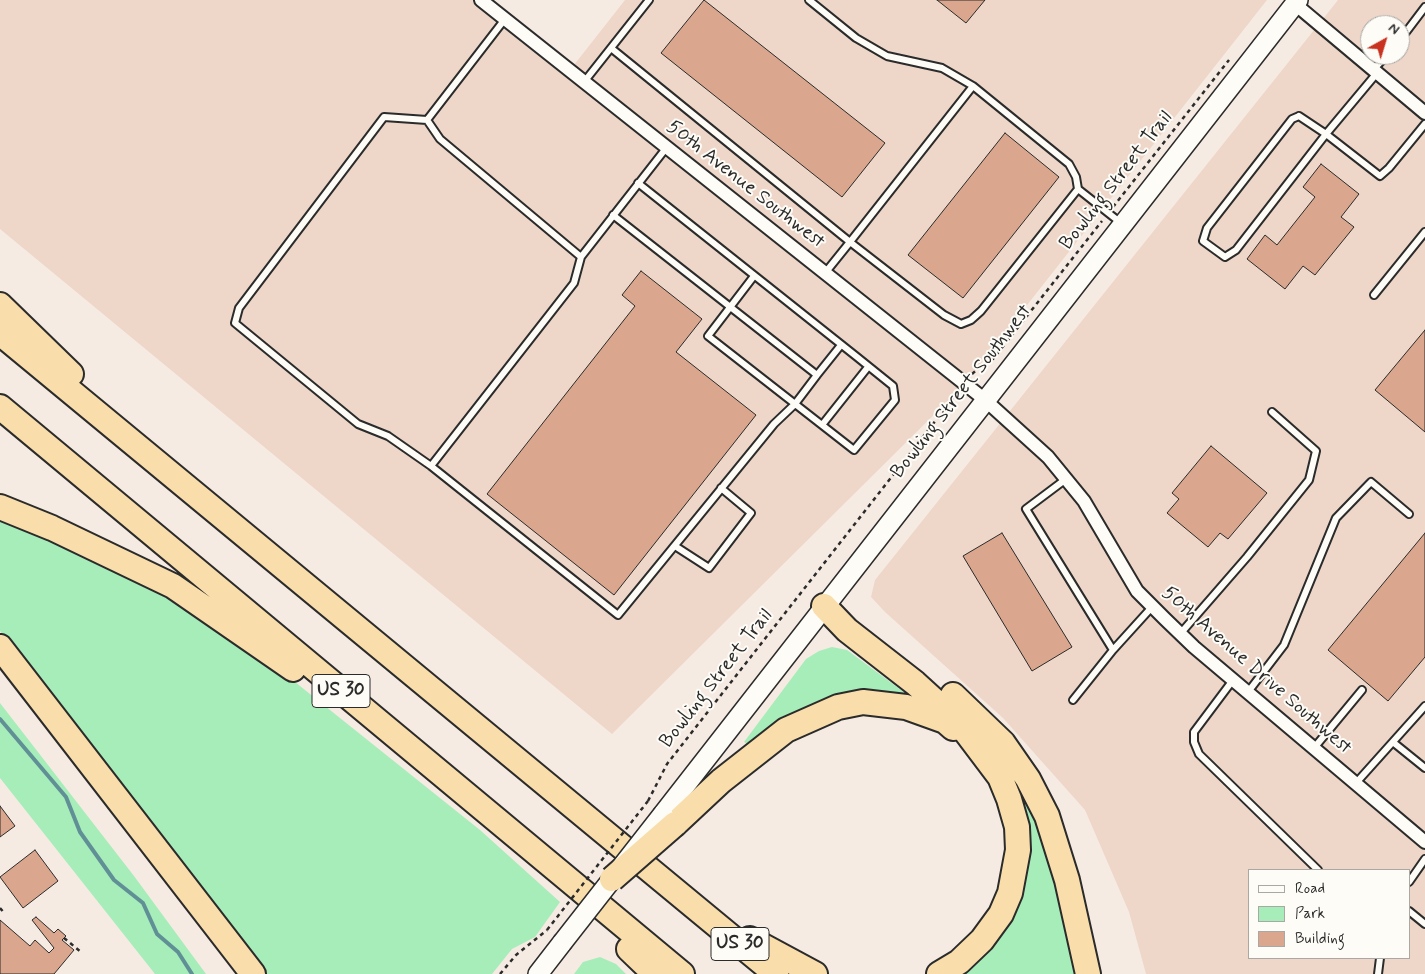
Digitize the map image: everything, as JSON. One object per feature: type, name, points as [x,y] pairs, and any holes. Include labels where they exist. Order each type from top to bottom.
[{"type":"highway","points":[[0,304],[175,478]]},
{"type":"highway","name":"US 30","points":[[0,333],[776,974]]},
{"type":"highway","name":"US 30","points":[[0,407],[682,974]]},
{"type":"highway","points":[[0,507],[52,528],[173,586],[416,754]]},
{"type":"highway","points":[[824,606],[847,630],[915,683],[960,724],[1000,777],[1009,799],[1017,826],[1018,850],[1015,874],[1001,914],[982,940],[959,962],[939,974]]},
{"type":"highway","points":[[824,606],[854,623],[952,694],[1003,744],[1028,779],[1046,816],[1067,880],[1088,974]]},
{"type":"highway","points":[[0,647],[253,974]]},
{"type":"highway","points":[[612,878],[669,819],[786,730],[838,707],[863,702],[906,707],[945,721],[986,757]]},
{"type":"highway","points":[[488,812],[655,974]]},
{"type":"highway","points":[[704,914],[814,974]]},
{"type":"main road","name":"Bowling Street Southwest","points":[[669,819],[824,606],[984,399],[1115,219],[1296,2]]},
{"type":"main road","points":[[538,974],[612,878]]},
{"type":"street","name":"50th Avenue Southwest","points":[[481,0],[984,399]]},
{"type":"street","points":[[1296,2],[1425,113]]},
{"type":"street","name":"50th Avenue Drive Southwest","points":[[984,399],[1048,457],[1084,501],[1137,591],[1152,607],[1233,680],[1425,842]]},
{"type":"lane","points":[[584,82],[649,0]]},
{"type":"lane","points":[[809,0],[856,38],[886,56],[942,68],[973,86],[1069,164],[1076,177],[1078,189],[1115,219]]},
{"type":"lane","points":[[1410,27],[1425,8]]},
{"type":"lane","points":[[427,120],[505,19]]},
{"type":"lane","points":[[611,48],[850,242],[944,315],[961,324],[971,320],[981,311],[1078,189]]},
{"type":"lane","points":[[1380,65],[1375,71],[1326,134],[1236,250],[1225,257],[1202,241],[1207,228],[1292,119],[1299,116],[1326,134],[1380,176],[1390,168],[1425,124]]},
{"type":"lane","points":[[825,273],[973,86]]},
{"type":"lane","points":[[427,120],[384,117],[239,308],[235,324],[358,424],[388,436],[432,466],[618,615],[774,424],[795,404],[841,344]]},
{"type":"lane","points":[[427,120],[440,139],[581,257]]},
{"type":"lane","points":[[432,466],[574,283],[581,257],[666,147]]},
{"type":"lane","points":[[638,183],[893,386],[895,400],[854,450],[708,336],[754,276]]},
{"type":"lane","points":[[613,215],[818,375]]},
{"type":"lane","points":[[1374,295],[1425,232]]},
{"type":"lane","points":[[822,425],[868,367]]},
{"type":"lane","points":[[1180,634],[1247,557],[1308,480],[1316,451],[1272,412]]},
{"type":"lane","points":[[1066,479],[1026,509],[1113,650]]},
{"type":"lane","points":[[1248,692],[1284,645],[1336,518],[1371,482],[1409,514]]},
{"type":"lane","points":[[675,546],[709,568],[751,513],[721,488]]},
{"type":"lane","points":[[1073,700],[1113,650],[1152,607]]},
{"type":"lane","points":[[1233,680],[1197,724],[1194,732],[1194,742],[1199,754],[1317,869]]},
{"type":"lane","points":[[1314,748],[1362,690]]},
{"type":"lane","points":[[1356,783],[1394,743],[1425,706]]},
{"type":"lane","points":[[1394,743],[1425,768]]},
{"type":"lane","points":[[1410,881],[1425,859]]},
{"type":"lane","points":[[1410,912],[1425,924]]},
{"type":"lane","points":[[1378,974],[1380,959]]},
{"type":"path","name":"Bowling Street Trail","points":[[973,373],[993,359],[1115,219],[1235,53]]},
{"type":"path","name":"Bowling Street Trail","points":[[500,974],[510,961],[547,930],[648,801],[667,764],[955,397]]},
{"type":"path","points":[[0,908],[5,914]]},
{"type":"path","points":[[64,938],[81,952]]},
{"type":"shaded area","points":[[0,0],[481,0],[570,70],[625,0],[1267,0],[965,384],[612,734],[0,229]]},
{"type":"shaded area","points":[[1338,0],[1425,0],[1425,974],[1146,974],[1129,912],[1085,810],[1003,718],[885,612],[871,597],[875,580]]},
{"type":"green space","points":[[0,517],[139,579],[260,654],[480,830],[560,902],[535,937],[512,949],[492,974],[266,974],[0,631]]},
{"type":"green space","points":[[832,647],[847,650],[912,698],[846,693],[822,699],[776,722],[749,745],[744,742],[806,659],[819,651]]},
{"type":"green space","points":[[0,703],[134,876],[206,974],[155,974],[0,778]]},
{"type":"green space","points":[[1011,776],[1032,813],[1053,873],[1077,974],[959,974],[972,965],[997,940],[1021,891]]},
{"type":"green space","points":[[600,957],[616,964],[626,974],[574,974],[583,962]]},
{"type":"building","points":[[704,0],[885,143],[842,197],[661,53]]},
{"type":"building","points":[[937,0],[985,0],[966,23]]},
{"type":"building","points":[[1005,133],[1059,177],[963,298],[908,255]]},
{"type":"building","points":[[1321,164],[1359,194],[1341,217],[1354,227],[1315,275],[1303,266],[1285,289],[1247,259],[1265,235],[1277,245],[1315,197],[1303,187]]},
{"type":"building","points":[[641,271],[702,319],[676,352],[756,415],[614,595],[487,494],[635,306],[622,295]]},
{"type":"building","points":[[1425,330],[1425,432],[1375,390]]},
{"type":"building","points":[[1211,446],[1267,493],[1228,539],[1220,533],[1208,547],[1167,513],[1179,499],[1172,493]]},
{"type":"building","points":[[1002,533],[1072,647],[1032,671],[963,556]]},
{"type":"building","points":[[1425,533],[1425,657],[1388,701],[1328,650]]},
{"type":"building","points":[[0,806],[15,826],[0,837]]},
{"type":"building","points":[[35,850],[58,881],[23,908],[0,877]]},
{"type":"building","points":[[36,917],[54,933],[58,929],[66,936],[62,940],[74,950],[54,974],[0,974],[0,920],[30,946],[35,940],[49,953],[54,948],[32,920]]},
{"type":"waterway","points":[[0,719],[66,797],[80,832],[114,880],[143,903],[157,934],[178,952],[192,974]]}]
